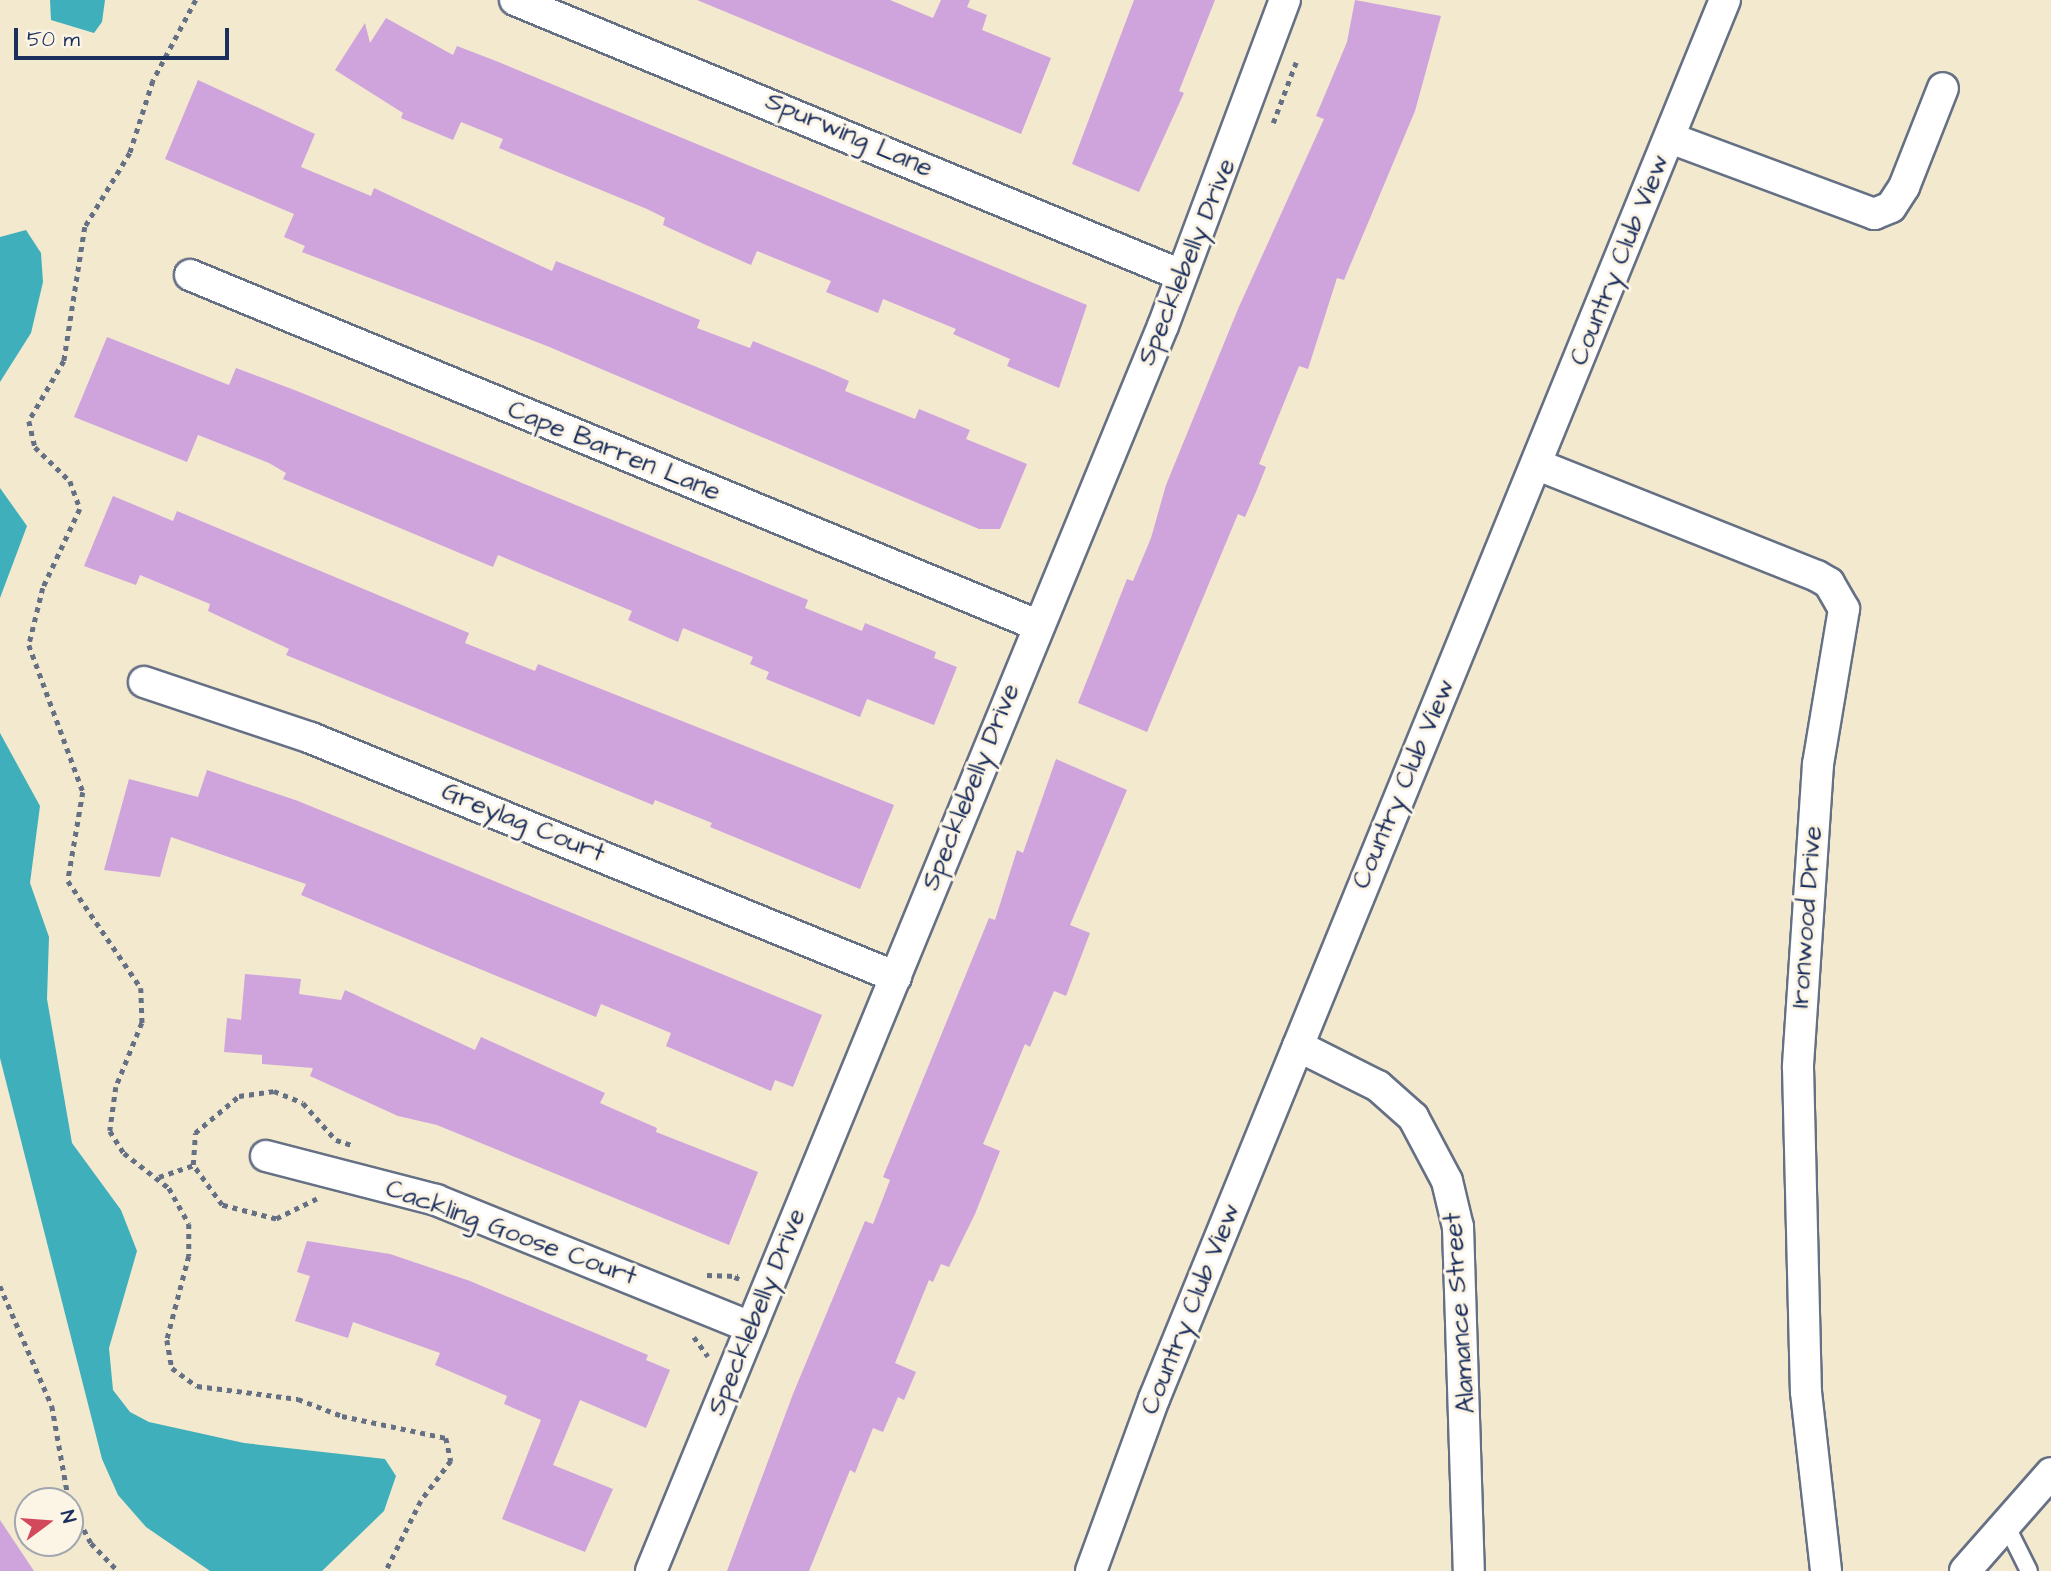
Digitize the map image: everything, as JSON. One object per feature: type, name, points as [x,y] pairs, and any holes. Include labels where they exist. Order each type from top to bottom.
[{"type":"street","name":"Spurwing Lane","points":[[515,0],[1181,275]]},
{"type":"street","name":"Specklebelly Drive","points":[[651,1571],[1181,275],[1285,0]]},
{"type":"street","name":"Country Club View","points":[[1091,1571],[1124,1475],[1538,465],[1725,0]]},
{"type":"street","points":[[1670,138],[1874,215],[1891,207],[1904,187],[1943,88]]},
{"type":"street","name":"Cape Barren Lane","points":[[190,275],[1037,625]]},
{"type":"street","name":"Ironwood Drive","points":[[1538,465],[1817,576],[1829,583],[1844,609],[1818,764],[1798,1067],[1806,1392],[1826,1571]]},
{"type":"street","name":"Greylag Court","points":[[144,682],[311,738],[896,977]]},
{"type":"street","name":"Alamance Street","points":[[1298,1046],[1378,1086],[1413,1117],[1447,1181],[1458,1227],[1469,1571]]},
{"type":"street","name":"Cackling Goose Court","points":[[266,1156],[436,1200],[751,1327]]},
{"type":"street","points":[[1965,1571],[2051,1473]]},
{"type":"lane","points":[[2006,1525],[2029,1571]]},
{"type":"path","points":[[196,0],[153,81],[130,153],[85,227],[64,361],[29,421],[35,447],[70,481],[80,509],[76,528],[43,588],[29,645],[83,792],[68,881],[141,988],[142,1023],[111,1103],[110,1130],[124,1153],[159,1177],[189,1224],[189,1255],[166,1353],[182,1378],[209,1388],[298,1399],[377,1424],[432,1431],[452,1447],[451,1461],[421,1501],[386,1571]]},
{"type":"path","points":[[159,1177],[193,1166]]},
{"type":"path","points":[[0,1286],[52,1406],[67,1487]]},
{"type":"path","points":[[84,1529],[91,1543],[118,1571]]},
{"type":"water","points":[[50,0],[105,0],[102,22],[94,33],[51,20]]},
{"type":"water","points":[[26,230],[41,253],[43,282],[31,333],[0,382],[0,237]]},
{"type":"water","points":[[0,488],[27,526],[0,598]]},
{"type":"water","points":[[0,733],[40,806],[30,883],[49,937],[47,999],[72,1143],[121,1210],[137,1251],[109,1348],[113,1390],[130,1412],[149,1422],[244,1443],[385,1459],[396,1476],[384,1511],[322,1571],[210,1571],[146,1527],[118,1495],[102,1459],[0,1058]]},
{"type":"building","points":[[697,0],[890,0],[933,18],[941,0],[970,0],[967,7],[987,15],[982,30],[1051,58],[1021,134]]},
{"type":"building","points":[[1134,0],[1215,0],[1179,91],[1184,93],[1139,192],[1072,164]]},
{"type":"building","points":[[1355,0],[1441,16],[1415,111],[1344,280],[1337,278],[1308,369],[1299,366],[1259,464],[1266,467],[1256,492],[1245,517],[1238,514],[1147,732],[1078,703],[1127,579],[1133,581],[1151,538],[1166,485],[1238,309],[1324,119],[1316,116],[1347,42]]},
{"type":"building","points":[[386,18],[453,55],[457,46],[496,61],[1087,305],[1059,388],[1007,366],[1010,359],[953,334],[956,329],[883,299],[878,313],[826,292],[831,281],[757,251],[751,265],[706,245],[663,225],[665,218],[647,209],[499,148],[503,139],[461,122],[453,140],[401,118],[403,113],[335,70],[365,23],[370,43]]},
{"type":"building","points":[[198,80],[315,134],[301,167],[371,196],[374,188],[552,271],[556,261],[700,320],[697,328],[750,348],[753,341],[824,370],[849,381],[845,391],[915,419],[919,409],[970,430],[966,439],[1027,464],[1000,529],[979,529],[547,346],[302,252],[305,246],[284,237],[294,214],[165,159]]},
{"type":"building","points":[[107,337],[229,385],[236,368],[297,391],[808,600],[805,608],[862,631],[865,623],[936,652],[934,658],[957,667],[934,725],[867,699],[860,717],[766,679],[769,672],[750,664],[753,657],[683,628],[678,642],[628,620],[632,611],[498,555],[493,567],[283,479],[286,473],[269,463],[198,435],[187,462],[74,417]]},
{"type":"building","points":[[113,496],[173,521],[177,511],[469,633],[465,643],[535,671],[538,664],[894,805],[860,889],[710,827],[712,823],[655,800],[653,805],[286,655],[289,649],[208,611],[210,604],[140,575],[136,585],[84,566]]},
{"type":"building","points":[[1056,759],[1127,790],[1070,925],[1090,933],[1066,996],[1054,991],[1030,1047],[1025,1044],[983,1144],[1000,1151],[975,1214],[949,1267],[941,1264],[933,1282],[929,1280],[895,1363],[916,1372],[904,1400],[898,1397],[883,1432],[873,1428],[855,1473],[850,1470],[809,1571],[727,1571],[793,1394],[865,1221],[873,1224],[890,1180],[883,1177],[989,918],[995,920],[1017,850],[1023,853]]},
{"type":"building","points":[[207,770],[298,801],[822,1015],[793,1087],[775,1080],[771,1091],[666,1046],[671,1033],[601,1004],[596,1017],[301,895],[306,884],[171,837],[160,877],[104,870],[129,779],[198,797]]},
{"type":"building","points":[[245,974],[301,979],[299,994],[341,1000],[345,990],[475,1050],[481,1037],[605,1093],[600,1103],[657,1128],[656,1132],[758,1172],[729,1245],[437,1125],[398,1116],[310,1076],[313,1068],[262,1064],[262,1055],[224,1052],[227,1018],[241,1020]]},
{"type":"building","points":[[307,1241],[390,1254],[470,1281],[648,1355],[646,1360],[670,1370],[646,1428],[580,1400],[553,1465],[613,1489],[585,1552],[502,1519],[541,1420],[504,1404],[507,1396],[435,1365],[440,1353],[353,1322],[348,1338],[295,1321],[310,1276],[297,1272]]},
{"type":"building","points":[[0,1520],[14,1541],[14,1557],[25,1557],[34,1571],[0,1571]]}]
